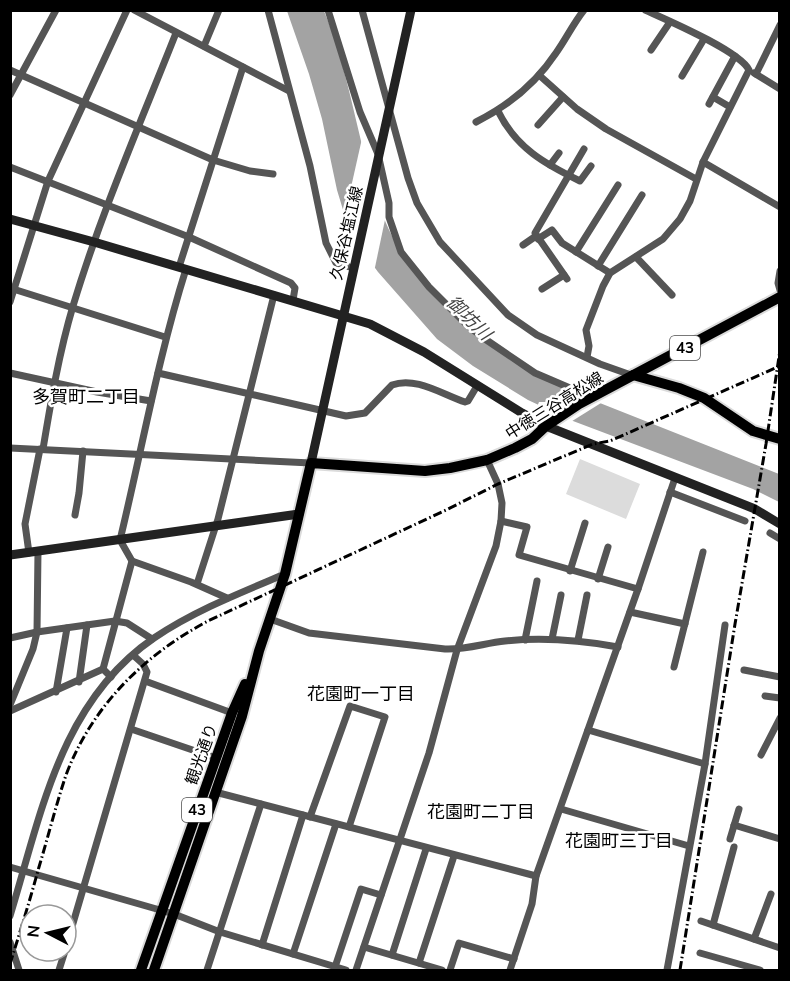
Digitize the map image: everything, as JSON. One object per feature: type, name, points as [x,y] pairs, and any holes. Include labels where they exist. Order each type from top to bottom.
[{"type":"main road","name":"中徳三谷高松線","points":[[311,463],[425,471],[487,460],[532,439],[557,418],[590,397],[780,297]]},
{"type":"main road","name":"43","points":[[633,375],[679,388],[704,398],[753,432],[780,439]]},
{"type":"main road","name":"観光通り","points":[[154,970],[242,716],[259,651],[285,574],[311,463]]},
{"type":"main road","name":"観光通り","points":[[141,970],[232,712],[259,651]]},
{"type":"street","points":[[10,95],[56,10]]},
{"type":"street","points":[[10,302],[12,289],[48,181],[127,10]]},
{"type":"street","points":[[134,10],[289,91]]},
{"type":"street","points":[[204,46],[219,10]]},
{"type":"street","points":[[268,10],[310,166],[326,243],[336,263],[353,268]]},
{"type":"street","points":[[328,10],[360,112],[378,154],[389,203],[389,217],[401,252],[429,287],[468,326],[535,373],[590,397]]},
{"type":"street","points":[[362,10],[403,163],[417,203],[440,242],[508,315],[537,335],[616,370],[633,375]]},
{"type":"street","name":"久保谷塩江線","points":[[311,463],[411,10]]},
{"type":"street","points":[[476,122],[498,111],[539,75],[584,10]]},
{"type":"street","points":[[645,10],[735,56],[753,72],[780,88]]},
{"type":"street","points":[[651,50],[670,22]]},
{"type":"street","points":[[587,357],[589,346],[586,330],[610,273],[663,239],[680,219],[690,201],[703,162],[730,107],[780,25]]},
{"type":"street","points":[[10,705],[33,649],[37,632],[33,552],[25,524],[54,382],[94,242],[176,33]]},
{"type":"street","points":[[682,76],[704,39]]},
{"type":"street","points":[[709,104],[735,56]]},
{"type":"street","points":[[227,598],[197,584],[132,561],[120,540],[189,237],[243,67]]},
{"type":"street","points":[[10,70],[213,160],[250,171],[273,174]]},
{"type":"street","points":[[539,75],[563,97],[606,129],[696,179]]},
{"type":"street","points":[[538,125],[563,97]]},
{"type":"street","points":[[713,97],[730,107]]},
{"type":"street","points":[[498,111],[507,129],[520,144],[550,165],[580,181],[591,166]]},
{"type":"street","points":[[543,288],[565,277],[535,233],[584,149]]},
{"type":"street","points":[[550,165],[559,153]]},
{"type":"street","points":[[703,162],[780,207]]},
{"type":"street","points":[[10,167],[189,237],[291,283],[295,288],[293,300]]},
{"type":"street","points":[[576,252],[618,185]]},
{"type":"street","points":[[598,266],[642,195]]},
{"type":"street","points":[[10,219],[293,300],[383,329],[546,426],[755,510],[780,524]]},
{"type":"street","points":[[524,245],[552,230],[562,243],[610,273]]},
{"type":"street","points":[[636,257],[672,295]]},
{"type":"street","points":[[780,271],[778,283],[780,290]]},
{"type":"street","points":[[12,289],[165,337]]},
{"type":"street","points":[[197,584],[215,527],[274,295]]},
{"type":"street","points":[[10,373],[151,401]]},
{"type":"street","points":[[158,373],[346,416],[365,413],[392,385],[397,383],[420,385],[465,402],[477,386]]},
{"type":"street","points":[[10,448],[311,463]]},
{"type":"street","points":[[75,515],[83,451]]},
{"type":"street","points":[[356,970],[429,753],[457,650],[496,546],[502,503],[498,484],[487,460]]},
{"type":"street","points":[[510,970],[532,904],[536,876],[618,647],[675,477]]},
{"type":"street","points":[[670,492],[745,521]]},
{"type":"street","points":[[10,555],[299,514]]},
{"type":"street","points":[[501,521],[527,527],[519,555],[638,589]]},
{"type":"street","points":[[570,571],[585,523]]},
{"type":"street","points":[[770,533],[780,539]]},
{"type":"street","points":[[598,579],[609,547]]},
{"type":"street","points":[[674,667],[703,552]]},
{"type":"street","points":[[10,711],[79,682],[103,669],[132,561]]},
{"type":"street","points":[[10,916],[58,760],[86,708],[111,677],[152,639],[227,598],[285,574]]},
{"type":"street","points":[[525,640],[537,581]]},
{"type":"street","points":[[552,639],[561,595]]},
{"type":"street","points":[[578,640],[587,595]]},
{"type":"street","points":[[630,612],[685,624]]},
{"type":"street","points":[[270,619],[309,633],[457,650],[503,641],[552,639],[578,640],[618,647]]},
{"type":"street","points":[[10,638],[115,621],[127,623],[152,639]]},
{"type":"street","points":[[79,682],[87,625]]},
{"type":"street","points":[[667,970],[705,764],[725,625]]},
{"type":"street","points":[[56,692],[67,628]]},
{"type":"street","points":[[78,907],[147,672],[146,667],[133,655]]},
{"type":"street","points":[[103,669],[111,677]]},
{"type":"street","points":[[744,670],[780,677]]},
{"type":"street","points":[[145,681],[232,712]]},
{"type":"street","points":[[765,696],[780,698]]},
{"type":"street","points":[[262,945],[306,816],[350,706],[385,717],[349,827]]},
{"type":"street","points":[[761,755],[780,718]]},
{"type":"street","points":[[131,729],[216,758]]},
{"type":"street","points":[[588,730],[705,764]]},
{"type":"street","points":[[215,792],[536,876]]},
{"type":"street","points":[[207,970],[261,804]]},
{"type":"street","points":[[561,809],[689,846]]},
{"type":"street","points":[[730,839],[739,809]]},
{"type":"street","points":[[293,954],[336,824]]},
{"type":"street","points":[[734,825],[780,839]]},
{"type":"street","points":[[713,925],[734,847]]},
{"type":"street","points":[[392,955],[426,849]]},
{"type":"street","points":[[419,963],[454,856]]},
{"type":"street","points":[[10,867],[174,914],[220,932],[346,970]]},
{"type":"street","points":[[335,967],[361,889],[381,895]]},
{"type":"street","points":[[754,939],[771,894]]},
{"type":"street","points":[[701,921],[780,948]]},
{"type":"street","points":[[10,942],[19,970]]},
{"type":"street","points":[[450,970],[459,943],[514,959]]},
{"type":"street","points":[[364,947],[442,970]]},
{"type":"street","points":[[700,953],[760,970]]},
{"type":"shaded area","points":[[287,11],[324,11],[340,57],[377,199],[390,232],[407,262],[451,314],[506,356],[567,390],[779,474],[779,502],[753,489],[573,421],[528,400],[473,366],[437,339],[378,272],[356,242],[347,223],[337,190],[322,119]]},
{"type":"shaded area","points":[[580,459],[640,484],[626,519],[566,494]]},
{"type":"pier","points":[[363,134],[386,215],[374,272],[343,223]]},
{"type":"pier","points":[[581,394],[601,403],[569,423],[537,407],[539,402],[560,402]]},
{"type":"railway","points":[[680,970],[780,350]]},
{"type":"railway","points":[[10,964],[62,786],[77,750],[105,705],[142,666],[162,650],[208,621],[498,484],[593,444],[610,441],[780,366]]},
{"type":"district","name":"多賀町二丁目","points":[[86,397]]},
{"type":"district","name":"花園町一丁目","points":[[361,694]]},
{"type":"district","name":"花園町二丁目","points":[[481,812]]},
{"type":"district","name":"花園町三丁目","points":[[619,841]]},
{"type":"water label","name":"御坊川","points":[[469,318]]}]
